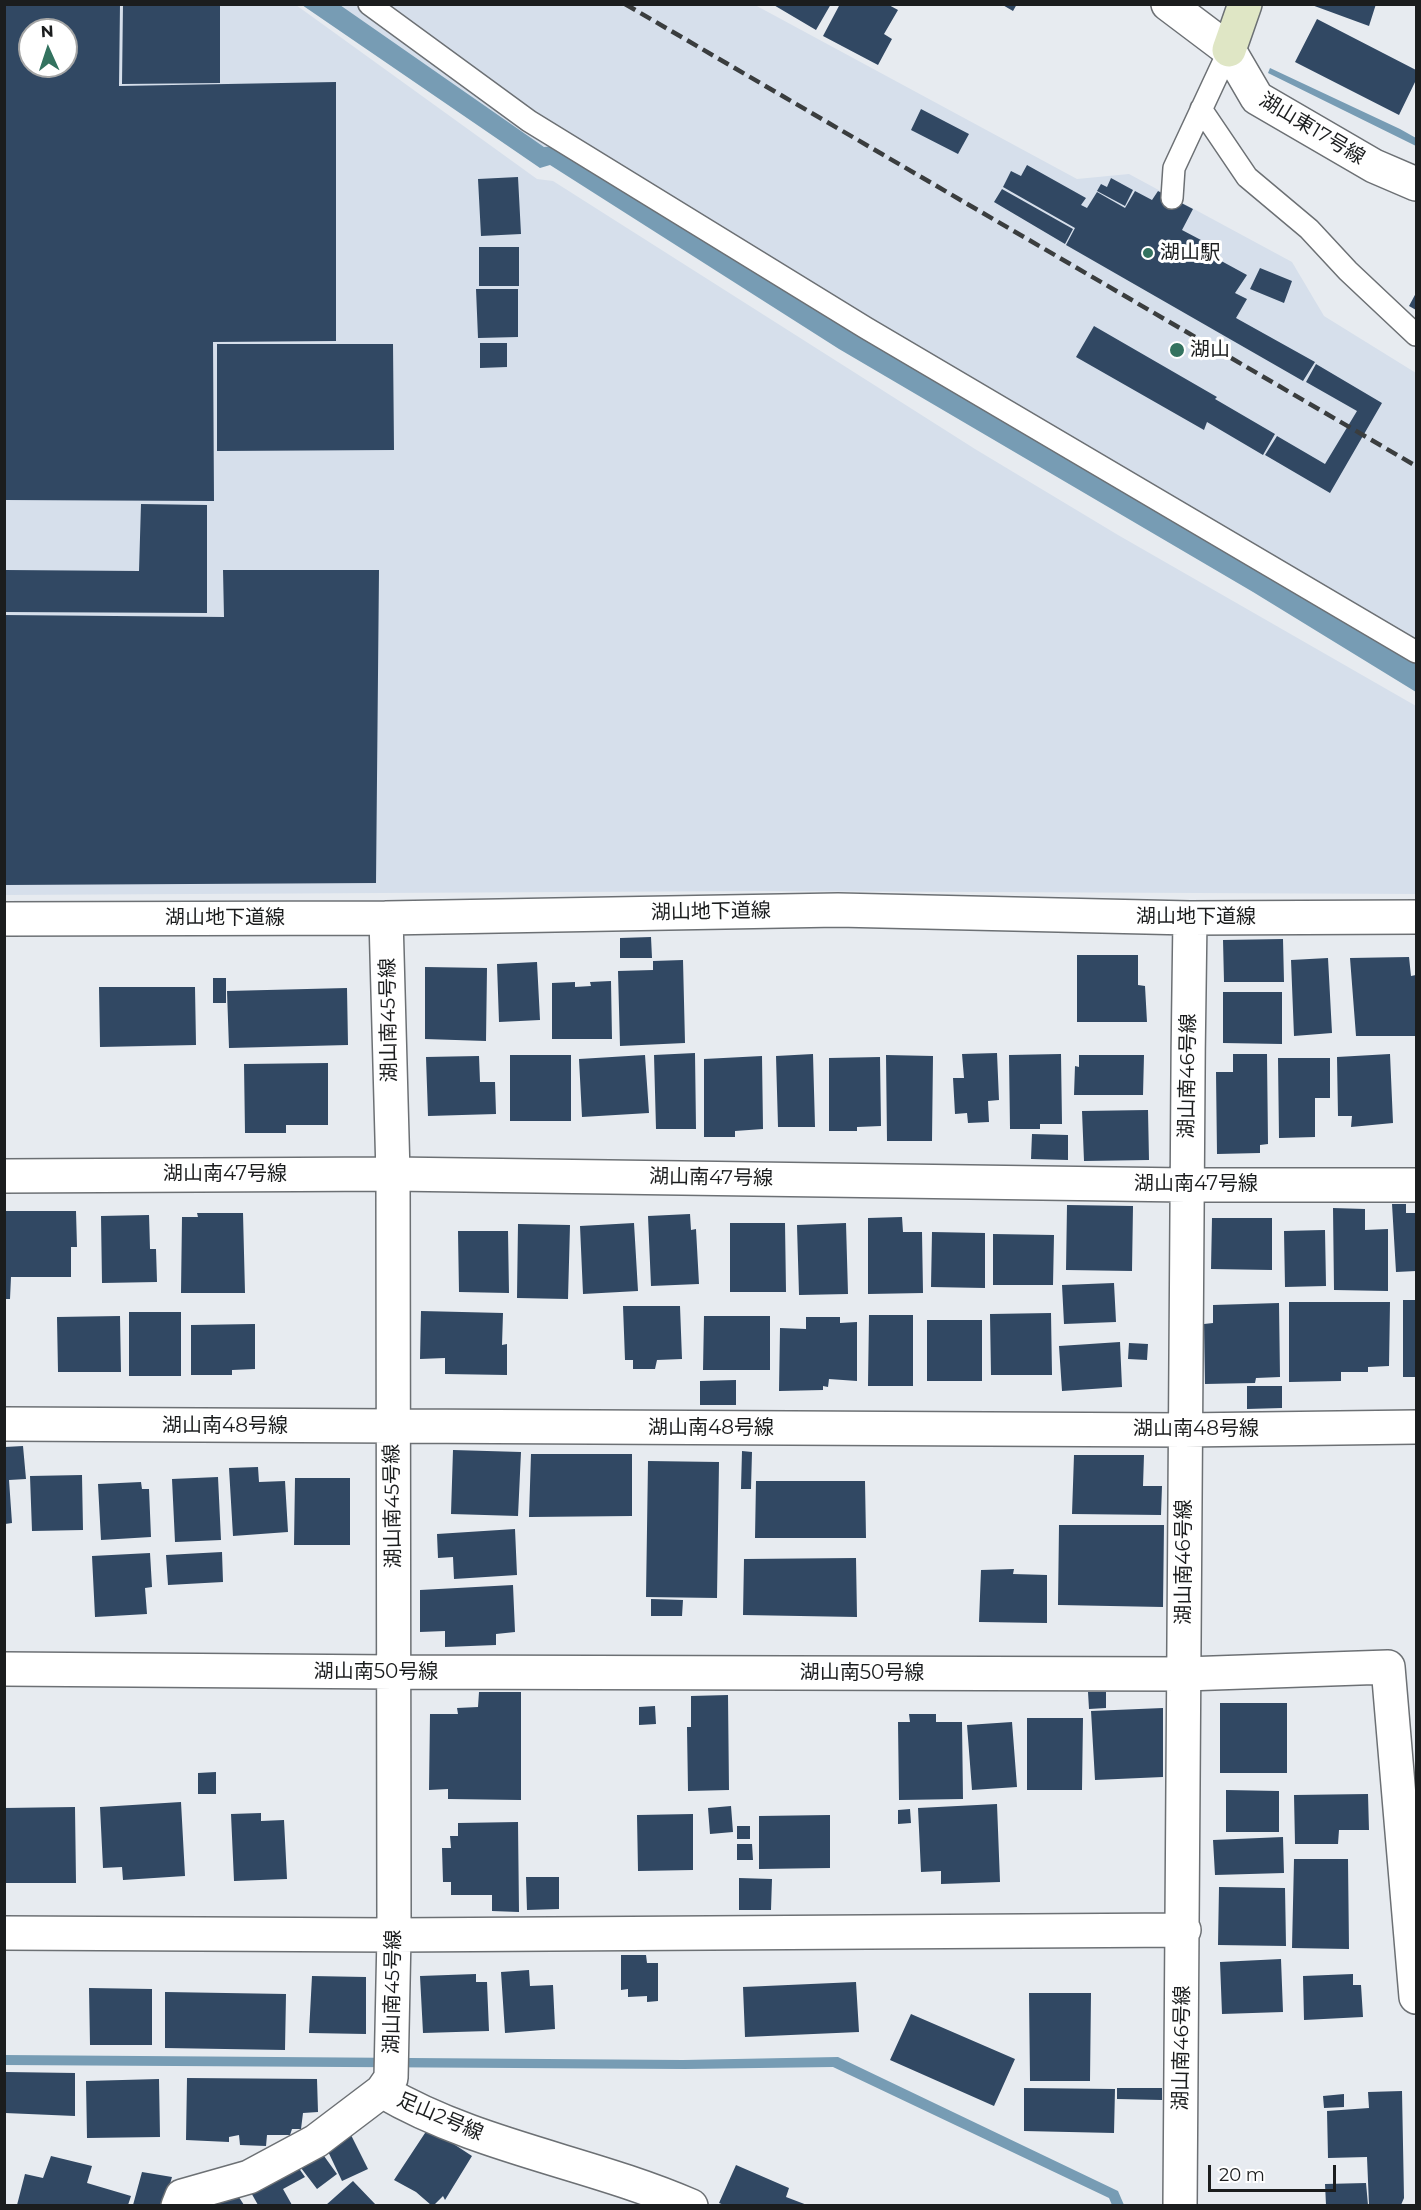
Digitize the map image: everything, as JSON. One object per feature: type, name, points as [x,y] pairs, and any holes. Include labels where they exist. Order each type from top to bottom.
[{"type":"main road","points":[[1228,51],[1245,4]]},
{"type":"street","points":[[1168,4],[1228,51]]},
{"type":"street","name":"湖山東17号線","points":[[1228,51],[1257,98],[1374,166],[1416,184]]},
{"type":"street","name":"湖山地下道線","points":[[4,919],[386,918],[838,910],[1190,918],[1416,917]]},
{"type":"street","name":"湖山南45号線","points":[[382,2091],[391,2078],[394,1935],[393,1174],[386,918]]},
{"type":"street","name":"湖山南46号線","points":[[1180,2205],[1184,1930],[1184,1430],[1190,918]]},
{"type":"street","name":"湖山南47号線","points":[[4,1176],[393,1174],[1186,1185],[1416,1185]]},
{"type":"street","name":"湖山南48号線","points":[[4,1424],[1184,1430],[1416,1427]]},
{"type":"street","name":"湖山南50号線","points":[[4,1669],[1185,1674],[1388,1667],[1416,1997]]},
{"type":"street","points":[[4,1933],[394,1935],[1184,1930]]},
{"type":"street","name":"足山2号線","points":[[178,2205],[182,2196],[249,2177],[316,2140],[382,2091],[405,2105],[476,2134],[654,2190],[691,2205]]},
{"type":"lane","points":[[369,4],[529,121],[866,328],[1416,652]]},
{"type":"lane","points":[[1172,198],[1174,168],[1228,51]]},
{"type":"lane","points":[[1201,109],[1247,177],[1309,230],[1348,272],[1416,335]]},
{"type":"shaded area","points":[[4,5],[296,5],[537,179],[553,181],[975,449],[1118,535],[1416,706],[1416,894],[759,891],[5,895]]},
{"type":"shaded area","points":[[340,5],[755,5],[1077,179],[1129,174],[1292,262],[1324,316],[1416,373],[1416,663],[544,147]]},
{"type":"water","points":[[302,5],[340,5],[544,147],[562,146],[1416,663],[1416,692],[1253,592],[839,349],[550,165],[540,168]]},
{"type":"water","points":[[1270,68],[1400,129],[1416,138],[1416,146],[1268,73]]},
{"type":"water","points":[[4,2055],[683,2060],[838,2057],[1118,2191],[1124,2205],[1112,2205],[1109,2198],[833,2067],[685,2069],[5,2065]]},
{"type":"building","points":[[4,4],[120,4],[119,86],[336,82],[336,341],[213,342],[214,501],[4,500]]},
{"type":"building","points":[[123,4],[220,4],[220,83],[122,84]]},
{"type":"building","points":[[772,4],[831,4],[816,30]]},
{"type":"building","points":[[840,4],[887,4],[898,10],[884,34],[892,39],[878,65],[823,36]]},
{"type":"building","points":[[1001,4],[1017,4],[1013,11]]},
{"type":"building","points":[[1309,4],[1376,4],[1369,26]]},
{"type":"building","points":[[1317,19],[1416,70],[1416,80],[1399,115],[1295,62]]},
{"type":"building","points":[[921,109],[969,134],[958,154],[911,130]]},
{"type":"building","name":"湖山駅","points":[[1027,165],[1086,198],[1081,205],[1087,208],[1097,192],[1125,208],[1135,191],[1152,200],[1158,191],[1193,209],[1182,230],[1218,249],[1214,257],[1247,275],[1235,293],[1247,299],[1236,318],[1315,362],[1303,381],[1066,245],[1075,228],[1003,187],[1011,171],[1021,176]]},
{"type":"building","points":[[518,177],[521,234],[481,236],[478,179]]},
{"type":"building","points":[[1111,178],[1133,190],[1125,206],[1097,191],[1101,184],[1107,187]]},
{"type":"building","points":[[1002,189],[1073,229],[1065,244],[994,202]]},
{"type":"building","points":[[479,247],[519,247],[519,286],[479,286]]},
{"type":"building","points":[[1260,268],[1292,281],[1284,303],[1250,289]]},
{"type":"building","points":[[476,289],[518,289],[518,337],[478,338]]},
{"type":"building","points":[[1416,293],[1416,310],[1409,306]]},
{"type":"building","points":[[1094,326],[1217,397],[1215,399],[1275,434],[1263,455],[1207,422],[1204,430],[1076,357]]},
{"type":"building","points":[[480,343],[507,343],[507,367],[480,368]]},
{"type":"building","points":[[217,344],[393,344],[394,450],[217,451]]},
{"type":"building","points":[[1316,364],[1382,403],[1330,493],[1265,455],[1277,436],[1325,464],[1357,411],[1306,382]]},
{"type":"building","points":[[141,504],[207,505],[207,613],[4,612],[4,570],[139,571]]},
{"type":"building","points":[[223,570],[379,570],[376,883],[4,885],[4,615],[224,617]]},
{"type":"building","points":[[651,937],[652,958],[620,958],[620,938]]},
{"type":"building","points":[[1283,939],[1284,982],[1224,982],[1223,940]]},
{"type":"building","points":[[1077,955],[1138,955],[1138,985],[1145,986],[1147,1022],[1077,1022]]},
{"type":"building","points":[[1409,957],[1411,976],[1416,975],[1416,1036],[1356,1036],[1350,958]]},
{"type":"building","points":[[1328,958],[1332,1033],[1294,1036],[1291,960]]},
{"type":"building","points":[[683,960],[685,1043],[620,1046],[618,971],[653,970],[653,961]]},
{"type":"building","points":[[537,962],[540,1020],[499,1022],[497,964]]},
{"type":"building","points":[[425,967],[487,968],[486,1041],[425,1039]]},
{"type":"building","points":[[213,978],[226,978],[226,1003],[213,1003]]},
{"type":"building","points":[[611,981],[612,1039],[552,1039],[552,983],[575,982],[575,987],[591,986],[590,982]]},
{"type":"building","points":[[99,987],[195,987],[196,1045],[100,1047]]},
{"type":"building","points":[[347,988],[348,1045],[229,1048],[227,991]]},
{"type":"building","points":[[1223,992],[1282,992],[1282,1044],[1223,1043]]},
{"type":"building","points":[[695,1053],[696,1129],[656,1129],[654,1055]]},
{"type":"building","points":[[997,1053],[999,1100],[988,1101],[989,1122],[968,1123],[967,1113],[955,1114],[953,1078],[964,1078],[962,1054]]},
{"type":"building","points":[[813,1054],[815,1127],[778,1127],[776,1056]]},
{"type":"building","points":[[1061,1054],[1062,1124],[1040,1124],[1040,1129],[1010,1129],[1009,1055]]},
{"type":"building","points":[[1233,1054],[1267,1054],[1268,1144],[1260,1145],[1260,1153],[1217,1154],[1216,1072],[1233,1072]]},
{"type":"building","points":[[1390,1054],[1393,1123],[1351,1127],[1352,1116],[1338,1116],[1337,1057]]},
{"type":"building","points":[[510,1055],[571,1055],[571,1121],[510,1121]]},
{"type":"building","points":[[645,1055],[649,1113],[582,1117],[579,1059]]},
{"type":"building","points":[[886,1055],[933,1056],[932,1141],[887,1141]]},
{"type":"building","points":[[1079,1055],[1144,1055],[1143,1095],[1074,1095],[1075,1066],[1079,1067]]},
{"type":"building","points":[[479,1056],[480,1082],[495,1082],[496,1114],[428,1116],[426,1057]]},
{"type":"building","points":[[762,1056],[763,1129],[735,1131],[735,1137],[704,1137],[704,1059]]},
{"type":"building","points":[[880,1057],[881,1126],[857,1127],[857,1131],[829,1131],[829,1058]]},
{"type":"building","points":[[1278,1058],[1330,1058],[1330,1098],[1315,1098],[1315,1137],[1279,1138]]},
{"type":"building","points":[[328,1063],[328,1125],[286,1125],[286,1133],[245,1133],[244,1064]]},
{"type":"building","points":[[1148,1110],[1149,1160],[1084,1161],[1082,1111]]},
{"type":"building","points":[[1032,1134],[1068,1135],[1068,1160],[1031,1159]]},
{"type":"building","points":[[1392,1204],[1406,1204],[1406,1213],[1416,1213],[1416,1271],[1396,1272]]},
{"type":"building","points":[[1067,1205],[1133,1206],[1132,1271],[1066,1270]]},
{"type":"building","points":[[1333,1208],[1365,1209],[1365,1230],[1388,1229],[1388,1291],[1334,1290]]},
{"type":"building","points":[[4,1211],[76,1211],[77,1247],[71,1247],[71,1277],[11,1277],[10,1299],[4,1299]]},
{"type":"building","points":[[197,1213],[243,1213],[245,1293],[181,1293],[182,1217],[198,1217]]},
{"type":"building","points":[[690,1214],[691,1230],[696,1229],[699,1284],[651,1286],[648,1216]]},
{"type":"building","points":[[149,1215],[150,1249],[156,1249],[157,1282],[102,1283],[101,1216]]},
{"type":"building","points":[[902,1217],[903,1232],[922,1232],[923,1293],[868,1294],[868,1218]]},
{"type":"building","points":[[1212,1218],[1272,1218],[1272,1270],[1211,1269]]},
{"type":"building","points":[[634,1223],[638,1291],[583,1294],[580,1226]]},
{"type":"building","points":[[730,1223],[785,1223],[786,1292],[730,1292]]},
{"type":"building","points":[[846,1223],[848,1294],[799,1295],[797,1225]]},
{"type":"building","points":[[518,1224],[570,1225],[568,1299],[517,1298]]},
{"type":"building","points":[[1325,1230],[1326,1286],[1285,1287],[1284,1231]]},
{"type":"building","points":[[458,1231],[508,1231],[509,1293],[459,1292]]},
{"type":"building","points":[[932,1232],[985,1233],[985,1288],[931,1287]]},
{"type":"building","points":[[993,1234],[1054,1235],[1053,1285],[993,1285]]},
{"type":"building","points":[[1114,1283],[1116,1322],[1064,1324],[1062,1285]]},
{"type":"building","points":[[1403,1300],[1416,1300],[1416,1377],[1403,1377]]},
{"type":"building","points":[[1289,1302],[1390,1302],[1389,1366],[1368,1367],[1368,1372],[1341,1372],[1341,1381],[1289,1382]]},
{"type":"building","points":[[1279,1303],[1280,1377],[1256,1378],[1255,1383],[1205,1384],[1204,1324],[1213,1323],[1213,1305]]},
{"type":"building","points":[[623,1306],[680,1306],[682,1359],[657,1360],[655,1369],[633,1369],[633,1360],[625,1360]]},
{"type":"building","points":[[421,1311],[503,1313],[502,1345],[507,1344],[507,1375],[445,1374],[445,1358],[420,1359]]},
{"type":"building","points":[[129,1312],[181,1312],[181,1376],[129,1376]]},
{"type":"building","points":[[1051,1313],[1052,1375],[991,1375],[990,1314]]},
{"type":"building","points":[[869,1315],[913,1315],[913,1386],[868,1386]]},
{"type":"building","points":[[120,1316],[121,1372],[58,1372],[57,1317]]},
{"type":"building","points":[[704,1316],[770,1316],[770,1370],[703,1370]]},
{"type":"building","points":[[806,1317],[840,1317],[840,1323],[857,1322],[857,1381],[829,1379],[828,1387],[823,1386],[823,1390],[779,1391],[780,1328],[806,1329]]},
{"type":"building","points":[[927,1320],[982,1320],[982,1381],[927,1381]]},
{"type":"building","points":[[255,1324],[255,1369],[232,1370],[232,1375],[191,1375],[191,1325]]},
{"type":"building","points":[[1120,1342],[1122,1387],[1062,1391],[1059,1346]]},
{"type":"building","points":[[1129,1343],[1148,1344],[1147,1360],[1128,1359]]},
{"type":"building","points":[[736,1380],[736,1405],[700,1405],[700,1381]]},
{"type":"building","points":[[1247,1386],[1282,1386],[1282,1408],[1247,1409]]},
{"type":"building","points":[[23,1446],[26,1479],[9,1480],[12,1523],[5,1524],[5,1447]]},
{"type":"building","points":[[453,1450],[521,1452],[518,1516],[451,1514]]},
{"type":"building","points":[[742,1451],[752,1452],[751,1489],[741,1489]]},
{"type":"building","points":[[531,1454],[632,1454],[632,1516],[529,1517]]},
{"type":"building","points":[[1074,1455],[1144,1455],[1143,1486],[1162,1486],[1161,1515],[1072,1514]]},
{"type":"building","points":[[648,1461],[719,1462],[717,1598],[646,1597]]},
{"type":"building","points":[[258,1467],[259,1482],[285,1481],[288,1532],[233,1536],[229,1468]]},
{"type":"building","points":[[82,1475],[83,1530],[32,1531],[30,1476]]},
{"type":"building","points":[[218,1477],[221,1540],[175,1542],[172,1479]]},
{"type":"building","points":[[295,1478],[350,1478],[350,1545],[294,1545]]},
{"type":"building","points":[[756,1481],[865,1481],[866,1538],[755,1538]]},
{"type":"building","points":[[141,1482],[142,1489],[149,1489],[151,1537],[101,1540],[98,1484]]},
{"type":"building","points":[[1059,1525],[1164,1525],[1163,1607],[1058,1605]]},
{"type":"building","points":[[515,1529],[517,1575],[454,1579],[453,1557],[438,1558],[437,1534]]},
{"type":"building","points":[[222,1552],[223,1582],[168,1585],[166,1555]]},
{"type":"building","points":[[150,1553],[152,1587],[145,1588],[147,1614],[95,1617],[92,1556]]},
{"type":"building","points":[[856,1558],[857,1617],[743,1615],[744,1559]]},
{"type":"building","points":[[1014,1569],[1013,1574],[1047,1575],[1047,1623],[979,1622],[981,1570]]},
{"type":"building","points":[[513,1585],[515,1632],[496,1634],[496,1645],[445,1647],[445,1631],[420,1632],[420,1590]]},
{"type":"building","points":[[651,1599],[683,1600],[682,1616],[651,1616]]},
{"type":"building","points":[[479,1692],[521,1692],[521,1800],[448,1799],[448,1789],[429,1790],[430,1714],[458,1714],[457,1708],[478,1707]]},
{"type":"building","points":[[1088,1692],[1106,1692],[1106,1708],[1089,1709]]},
{"type":"building","points":[[728,1695],[729,1790],[688,1791],[687,1727],[691,1727],[691,1696]]},
{"type":"building","points":[[1220,1703],[1287,1703],[1287,1773],[1220,1773]]},
{"type":"building","points":[[655,1706],[656,1724],[639,1725],[639,1707]]},
{"type":"building","points":[[1163,1708],[1163,1777],[1095,1780],[1091,1711]]},
{"type":"building","points":[[909,1714],[936,1714],[936,1722],[962,1722],[963,1799],[899,1800],[898,1722],[910,1722]]},
{"type":"building","points":[[1027,1718],[1083,1718],[1082,1790],[1027,1790]]},
{"type":"building","points":[[1012,1722],[1017,1787],[972,1790],[967,1725]]},
{"type":"building","points":[[216,1772],[216,1794],[198,1794],[198,1773]]},
{"type":"building","points":[[1226,1790],[1279,1791],[1279,1832],[1226,1832]]},
{"type":"building","points":[[1368,1794],[1369,1830],[1339,1830],[1338,1844],[1295,1844],[1294,1795]]},
{"type":"building","points":[[181,1802],[185,1876],[123,1880],[122,1867],[103,1868],[100,1807]]},
{"type":"building","points":[[997,1804],[1000,1882],[941,1884],[941,1871],[921,1872],[918,1808]]},
{"type":"building","points":[[731,1806],[733,1832],[710,1834],[708,1808]]},
{"type":"building","points":[[75,1807],[76,1883],[4,1883],[4,1808]]},
{"type":"building","points":[[910,1809],[911,1823],[898,1824],[898,1810]]},
{"type":"building","points":[[261,1813],[261,1821],[284,1820],[287,1879],[234,1881],[231,1814]]},
{"type":"building","points":[[693,1814],[693,1870],[638,1871],[637,1815]]},
{"type":"building","points":[[830,1815],[830,1868],[759,1869],[759,1816]]},
{"type":"building","points":[[518,1822],[519,1912],[492,1911],[492,1895],[451,1895],[451,1882],[443,1882],[442,1848],[451,1848],[450,1836],[458,1836],[458,1823]]},
{"type":"building","points":[[737,1826],[750,1826],[750,1839],[737,1839]]},
{"type":"building","points":[[1283,1837],[1284,1873],[1215,1875],[1213,1840]]},
{"type":"building","points":[[737,1844],[752,1844],[753,1860],[737,1860]]},
{"type":"building","points":[[1294,1859],[1348,1859],[1349,1949],[1292,1948]]},
{"type":"building","points":[[526,1877],[559,1877],[559,1909],[527,1910]]},
{"type":"building","points":[[739,1878],[772,1879],[771,1910],[739,1910]]},
{"type":"building","points":[[1219,1887],[1285,1888],[1286,1946],[1218,1945]]},
{"type":"building","points":[[621,1955],[646,1955],[647,1963],[658,1963],[658,2001],[647,2002],[647,1996],[628,1997],[628,1989],[621,1990]]},
{"type":"building","points":[[1281,1959],[1283,2012],[1222,2014],[1220,1962]]},
{"type":"building","points":[[529,1970],[530,1986],[553,1985],[555,2029],[505,2033],[501,1972]]},
{"type":"building","points":[[476,1974],[476,1982],[487,1982],[489,2031],[423,2033],[420,1976]]},
{"type":"building","points":[[1353,1974],[1353,1985],[1361,1985],[1363,2017],[1304,2020],[1303,1976]]},
{"type":"building","points":[[312,1976],[366,1977],[366,2034],[309,2033]]},
{"type":"building","points":[[856,1982],[859,2032],[745,2037],[743,1987]]},
{"type":"building","points":[[89,1988],[152,1989],[152,2045],[90,2045]]},
{"type":"building","points":[[165,1992],[286,1994],[285,2050],[165,2048]]},
{"type":"building","points":[[1029,1993],[1091,1993],[1090,2081],[1030,2081]]},
{"type":"building","points":[[911,2014],[1015,2059],[994,2106],[890,2060]]},
{"type":"building","points":[[6,2072],[75,2073],[75,2116],[5,2113]]},
{"type":"building","points":[[187,2078],[317,2079],[318,2112],[303,2113],[301,2129],[292,2129],[290,2135],[267,2135],[266,2146],[240,2145],[239,2135],[229,2137],[229,2142],[186,2140]]},
{"type":"building","points":[[159,2079],[160,2137],[87,2138],[86,2081]]},
{"type":"building","points":[[1024,2088],[1115,2089],[1114,2133],[1024,2131]]},
{"type":"building","points":[[1117,2088],[1162,2088],[1162,2100],[1117,2099]]},
{"type":"building","points":[[1402,2091],[1404,2198],[1401,2205],[1369,2205],[1367,2157],[1328,2158],[1327,2111],[1369,2108],[1368,2092]]},
{"type":"building","points":[[1344,2094],[1344,2107],[1324,2108],[1323,2096]]},
{"type":"building","points":[[347,2127],[368,2169],[342,2181],[325,2145]]},
{"type":"building","points":[[427,2130],[472,2156],[445,2200],[443,2196],[434,2205],[394,2180]]},
{"type":"building","points":[[319,2149],[337,2174],[317,2189],[298,2164]]},
{"type":"building","points":[[51,2156],[92,2166],[87,2183],[131,2196],[128,2205],[17,2205],[25,2174],[43,2178]]},
{"type":"building","points":[[296,2164],[305,2177],[283,2189],[292,2205],[258,2205],[249,2189]]},
{"type":"building","points":[[736,2165],[789,2188],[786,2197],[807,2205],[724,2205],[719,2203]]},
{"type":"building","points":[[142,2172],[172,2177],[164,2205],[133,2205]]},
{"type":"building","points":[[353,2181],[376,2205],[326,2205]]},
{"type":"building","points":[[1366,2183],[1368,2205],[1326,2205],[1325,2184]]},
{"type":"building","points":[[235,2191],[244,2205],[210,2205]]},
{"type":"railway","points":[[625,4],[1416,466]]},
{"type":"place","name":"湖山駅","points":[[1148,253]]},
{"type":"place","name":"湖山","points":[[1177,350]]}]
